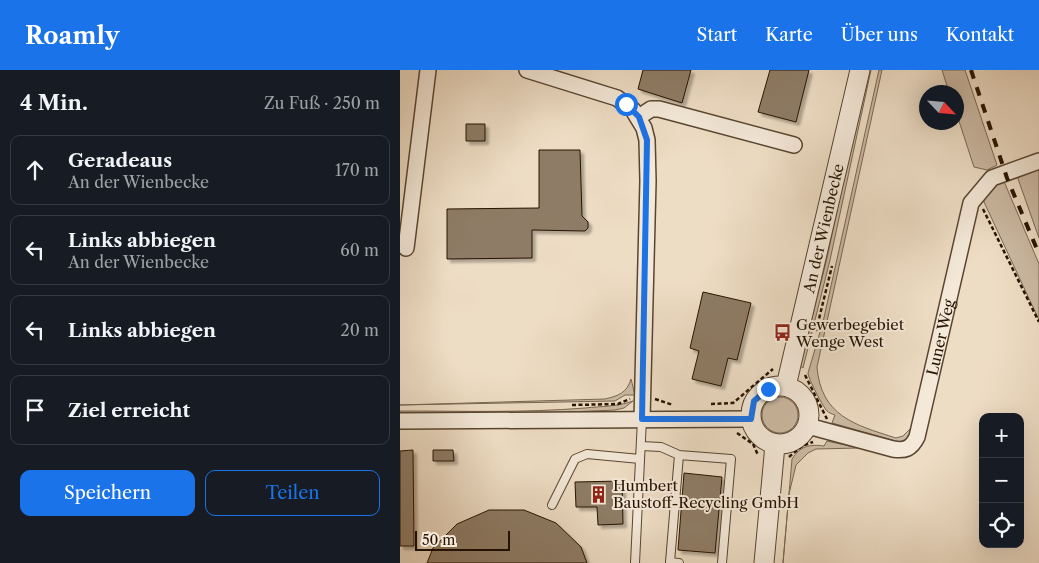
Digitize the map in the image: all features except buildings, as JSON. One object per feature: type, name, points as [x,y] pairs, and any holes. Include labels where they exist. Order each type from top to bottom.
[{"type":"street","points":[[406,248],[428,70]]},
{"type":"street","points":[[527,70],[617,98],[639,117],[647,140],[648,174],[642,419]]},
{"type":"street","name":"An der Wienbecke","points":[[786,386],[860,70]]},
{"type":"street","points":[[639,117],[651,109],[659,109],[794,145]]},
{"type":"street","name":"Luner Weg","points":[[812,434],[893,449],[906,449],[912,446],[917,438],[966,216],[976,194],[992,178],[1039,161]]},
{"type":"street","points":[[776,386],[786,386],[795,390],[806,401],[812,434],[784,445],[776,444],[759,436],[751,419],[754,401],[760,394],[776,386]]},
{"type":"street","points":[[400,421],[751,419]]},
{"type":"street","points":[[764,563],[776,444]]},
{"type":"lane","points":[[636,563],[642,419]]},
{"type":"lane","points":[[641,446],[662,447],[680,455],[731,460],[722,563]]},
{"type":"lane","points":[[552,505],[576,459],[586,454],[640,459]]},
{"type":"lane","points":[[679,563],[670,562],[680,455]]},
{"type":"path","points":[[976,194],[1039,322]]},
{"type":"path","points":[[702,405],[733,403],[774,367]]},
{"type":"path","points":[[805,373],[806,379],[826,414],[827,422]]},
{"type":"path","points":[[569,405],[618,404],[626,400],[642,398],[658,398],[664,403],[676,405]]},
{"type":"path","points":[[734,429],[753,444],[758,456],[763,460]]},
{"type":"path","points":[[787,463],[794,450],[809,443],[812,434]]},
{"type":"shaded area","points":[[867,70],[871,70],[830,260],[803,368],[800,366],[827,258]]},
{"type":"shaded area","points":[[879,70],[882,70],[817,367],[825,397],[833,408],[854,423],[896,438],[903,436],[911,428],[914,431],[907,439],[899,442],[832,423],[835,415],[825,408],[819,399],[808,373],[823,322]]},
{"type":"shaded area","points":[[942,70],[965,70],[997,165],[987,170],[974,167],[962,130],[964,130],[964,85],[947,85]]},
{"type":"shaded area","points":[[1037,168],[1039,171],[1039,238],[1017,176]]},
{"type":"shaded area","points":[[997,179],[1003,179],[1039,264],[1039,320],[984,202],[984,195]]},
{"type":"shaded area","points":[[631,379],[635,395],[625,395],[615,401],[400,405],[605,399],[614,397],[624,391]]},
{"type":"shaded area","points":[[780,397],[787,398],[793,402],[797,408],[797,422],[793,428],[787,432],[780,433],[773,432],[767,428],[763,422],[762,415],[763,408],[767,402],[773,398]]},
{"type":"shaded area","points":[[633,401],[624,408],[615,410],[546,413],[400,414],[400,411],[562,410],[615,405]]},
{"type":"shaded area","points":[[827,441],[859,448],[816,449],[808,453],[796,465],[789,494],[783,563],[792,459],[798,451],[814,445],[824,446]]},
{"type":"railway","points":[[971,70],[1007,178],[1039,254]]},
{"type":"place","name":"Gewerbegebiet Wenge West","points":[[782,333]]},
{"type":"place","name":"Humbert Baustoff-Recycling GmbH","points":[[599,494]]},
{"type":"route","points":[[626,104],[639,117],[647,140],[648,181],[642,419],[751,419],[754,401],[768,389]]}]
